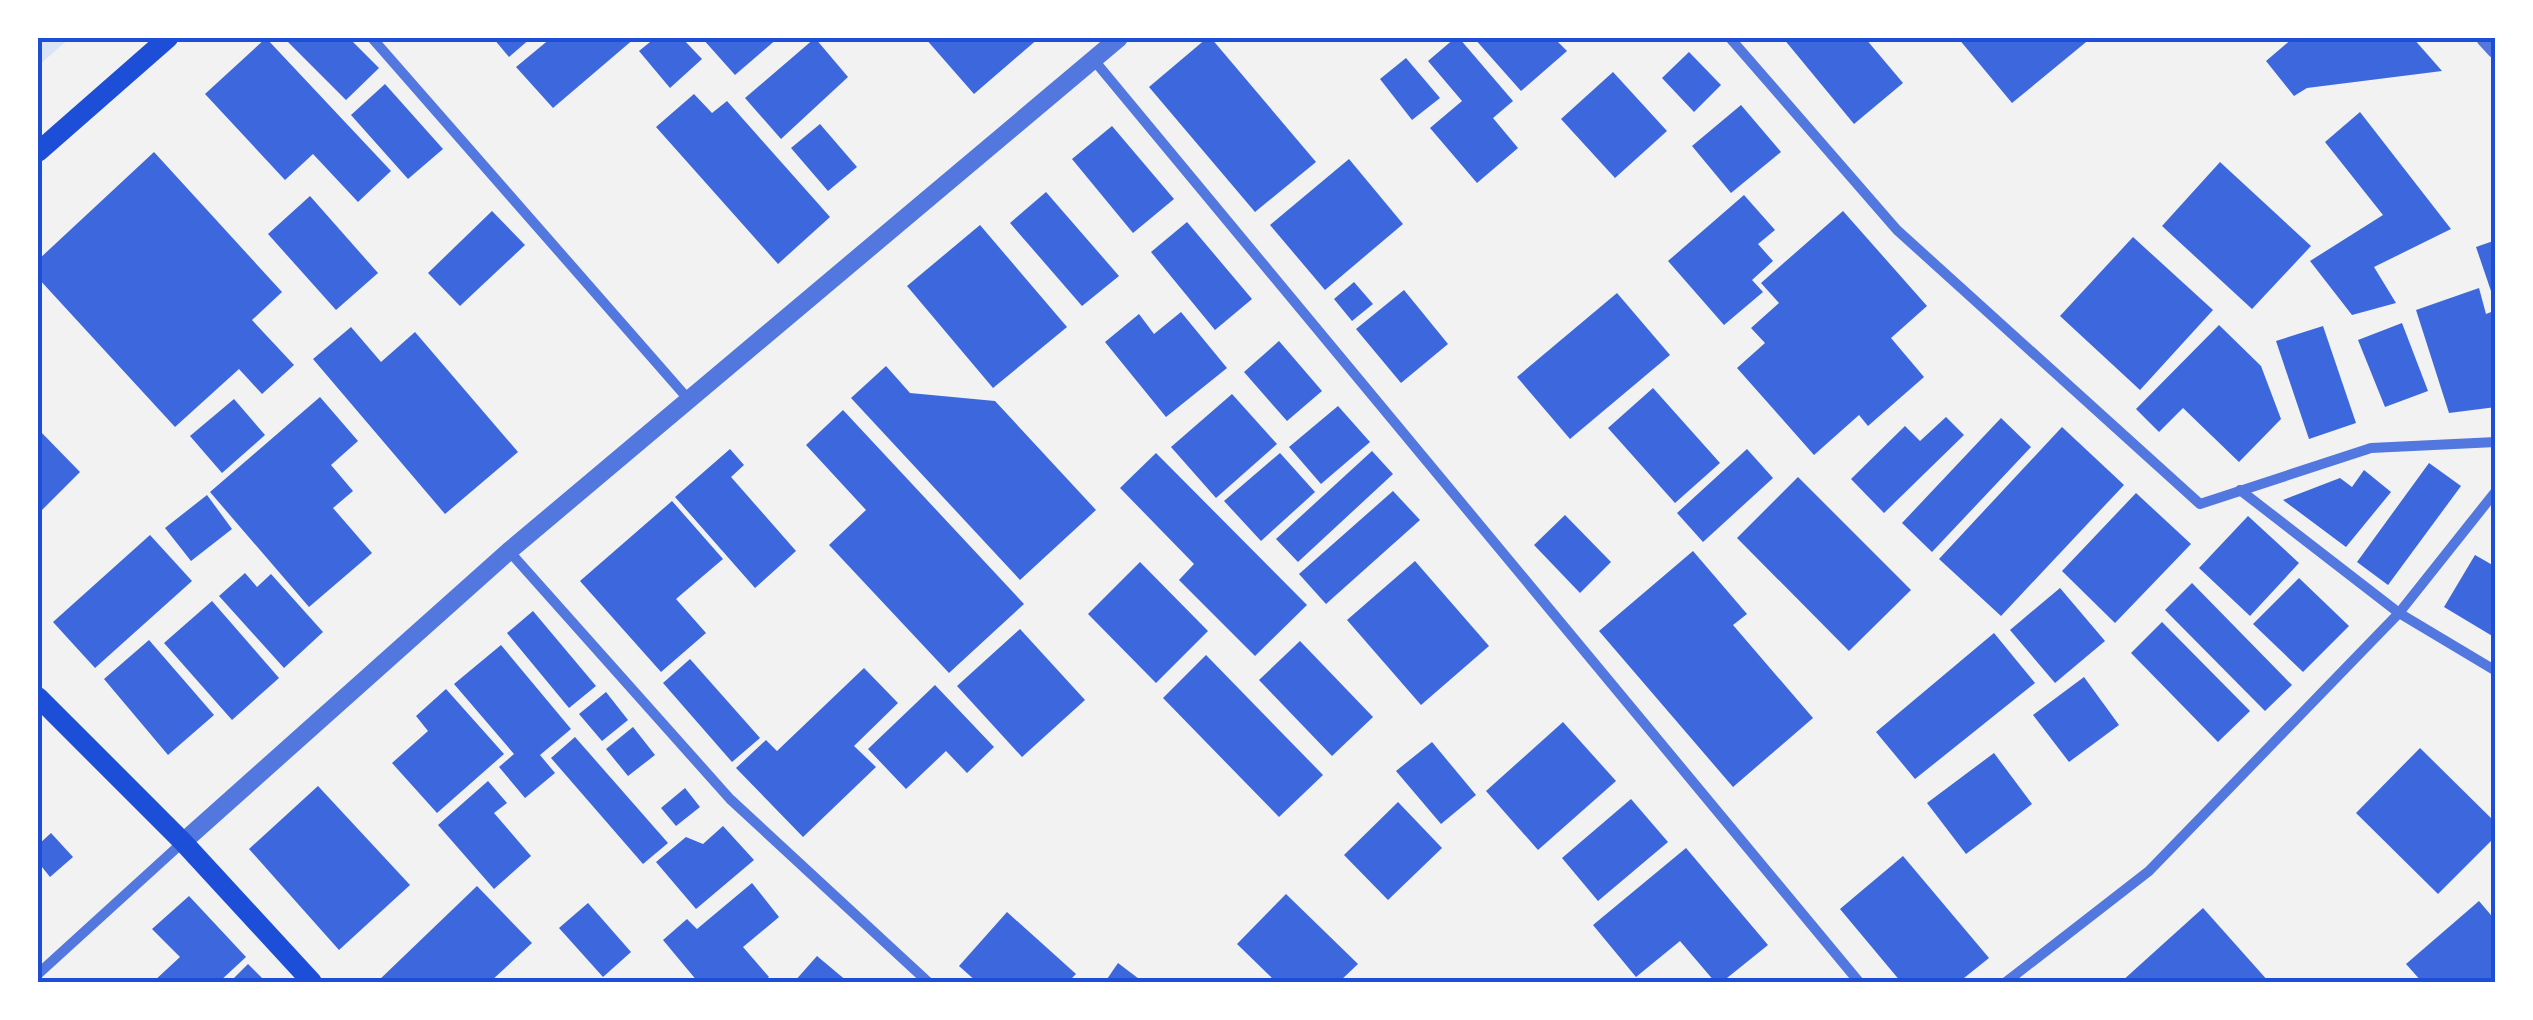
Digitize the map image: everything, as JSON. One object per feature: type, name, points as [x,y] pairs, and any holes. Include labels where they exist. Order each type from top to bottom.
[{"type":"main road","points":[[38,152],[168,38]]},
{"type":"main road","points":[[38,698],[182,842],[312,982]]},
{"type":"street","points":[[372,38],[690,401]]},
{"type":"street","points":[[38,974],[509,551],[1119,38]]},
{"type":"street","points":[[1730,38],[1898,230],[2200,504],[2371,448],[2496,442]]},
{"type":"street","points":[[2485,38],[2496,50]]},
{"type":"street","points":[[1093,59],[1860,982]]},
{"type":"street","points":[[2240,490],[2399,613],[2496,671]]},
{"type":"street","points":[[2006,982],[2149,871],[2399,613],[2496,491]]},
{"type":"street","points":[[509,551],[730,799],[928,982]]},
{"type":"shaded area","points":[[38,38],[70,38],[38,66]]},
{"type":"building","points":[[266,38],[391,171],[358,202],[313,154],[285,180],[205,94]]},
{"type":"building","points":[[284,38],[349,38],[379,68],[346,100]]},
{"type":"building","points":[[493,38],[531,38],[509,57]]},
{"type":"building","points":[[551,38],[635,38],[553,108],[516,67]]},
{"type":"building","points":[[655,38],[682,38],[702,59],[670,88],[639,51]]},
{"type":"building","points":[[702,38],[778,38],[735,75]]},
{"type":"building","points":[[815,38],[848,77],[781,139],[745,98]]},
{"type":"building","points":[[925,38],[1039,38],[974,94]]},
{"type":"building","points":[[1211,38],[1316,162],[1255,212],[1149,87]]},
{"type":"building","points":[[1455,38],[1513,101],[1493,118],[1518,148],[1477,183],[1430,128],[1462,101],[1428,61]]},
{"type":"building","points":[[1474,38],[1554,38],[1567,51],[1521,91]]},
{"type":"building","points":[[1783,38],[1865,38],[1903,83],[1854,124]]},
{"type":"building","points":[[1958,38],[2091,38],[2012,103]]},
{"type":"building","points":[[2293,38],[2413,38],[2442,71],[2307,88],[2294,96],[2266,61]]},
{"type":"building","points":[[1689,52],[1721,85],[1694,112],[1662,78]]},
{"type":"building","points":[[1406,58],[1440,98],[1412,120],[1380,79]]},
{"type":"building","points":[[1613,72],[1667,131],[1615,178],[1561,119]]},
{"type":"building","points":[[385,84],[443,149],[408,179],[351,115]]},
{"type":"building","points":[[694,94],[712,113],[727,101],[830,217],[778,264],[656,127]]},
{"type":"building","points":[[1741,105],[1781,152],[1731,193],[1692,146]]},
{"type":"building","points":[[2360,112],[2451,229],[2374,267],[2396,303],[2352,315],[2310,261],[2383,215],[2325,142]]},
{"type":"building","points":[[820,124],[857,167],[828,191],[791,148]]},
{"type":"building","points":[[1112,126],[1174,199],[1133,233],[1072,159]]},
{"type":"building","points":[[154,152],[282,292],[252,320],[294,365],[262,394],[239,369],[175,427],[38,278],[38,260]]},
{"type":"building","points":[[1349,159],[1403,224],[1325,290],[1270,225]]},
{"type":"building","points":[[2220,162],[2311,246],[2252,309],[2162,226]]},
{"type":"building","points":[[1046,192],[1119,276],[1082,306],[1010,223]]},
{"type":"building","points":[[1744,195],[1775,230],[1758,244],[1773,261],[1752,280],[1763,292],[1724,325],[1668,261]]},
{"type":"building","points":[[310,196],[378,273],[336,310],[268,234]]},
{"type":"building","points":[[492,211],[525,245],[460,306],[428,273]]},
{"type":"building","points":[[1843,211],[1927,306],[1891,338],[1924,377],[1868,426],[1859,415],[1814,455],[1737,368],[1765,343],[1751,328],[1779,303],[1761,283]]},
{"type":"building","points":[[1187,222],[1252,299],[1215,330],[1151,252]]},
{"type":"building","points":[[980,225],[1067,327],[993,388],[907,286]]},
{"type":"building","points":[[2133,237],[2213,310],[2140,390],[2060,316]]},
{"type":"building","points":[[2496,240],[2496,293],[2492,294],[2476,247]]},
{"type":"building","points":[[1354,282],[1373,304],[1352,321],[1334,299]]},
{"type":"building","points":[[2479,288],[2486,314],[2496,310],[2496,407],[2449,413],[2416,310]]},
{"type":"building","points":[[1404,290],[1448,344],[1401,383],[1356,329]]},
{"type":"building","points":[[1617,293],[1670,355],[1570,439],[1517,377]]},
{"type":"building","points":[[1181,312],[1227,368],[1166,417],[1105,342],[1139,314],[1154,334]]},
{"type":"building","points":[[2402,323],[2428,391],[2385,407],[2358,340]]},
{"type":"building","points":[[2219,325],[2261,366],[2281,419],[2239,462],[2183,408],[2159,432],[2136,409]]},
{"type":"building","points":[[2323,326],[2356,423],[2309,439],[2276,341]]},
{"type":"building","points":[[351,327],[381,362],[415,332],[518,452],[445,514],[313,359]]},
{"type":"building","points":[[1279,341],[1322,391],[1287,421],[1244,372]]},
{"type":"building","points":[[886,366],[910,393],[995,401],[1096,510],[1020,580],[851,398]]},
{"type":"building","points":[[1653,388],[1720,463],[1675,503],[1608,428]]},
{"type":"building","points":[[1232,394],[1277,444],[1216,498],[1171,447]]},
{"type":"building","points":[[320,397],[358,441],[331,465],[353,491],[333,508],[372,553],[309,607],[210,492]]},
{"type":"building","points":[[234,399],[265,435],[222,473],[190,436]]},
{"type":"building","points":[[1338,406],[1370,442],[1321,484],[1289,447]]},
{"type":"building","points":[[843,410],[1024,604],[949,673],[829,545],[866,510],[806,445]]},
{"type":"building","points":[[1946,417],[1964,435],[1884,513],[1851,479],[1905,426],[1920,441]]},
{"type":"building","points":[[2001,418],[2031,447],[1932,552],[1902,523]]},
{"type":"building","points":[[2062,427],[2124,485],[2001,616],[1939,559]]},
{"type":"building","points":[[38,429],[80,472],[38,514]]},
{"type":"building","points":[[730,449],[744,465],[731,477],[796,551],[755,588],[675,497]]},
{"type":"building","points":[[1747,449],[1773,478],[1703,542],[1677,513]]},
{"type":"building","points":[[1372,451],[1393,474],[1298,562],[1276,539]]},
{"type":"building","points":[[1156,453],[1307,605],[1255,656],[1179,580],[1194,564],[1120,488]]},
{"type":"building","points":[[1280,453],[1315,492],[1261,541],[1224,501]]},
{"type":"building","points":[[2429,463],[2461,486],[2388,585],[2357,562]]},
{"type":"building","points":[[2364,470],[2391,492],[2346,547],[2283,500],[2340,478],[2352,487]]},
{"type":"building","points":[[1798,477],[1911,590],[1849,651],[1737,538]]},
{"type":"building","points":[[1393,491],[1420,520],[1326,604],[1299,574]]},
{"type":"building","points":[[2136,493],[2191,544],[2115,623],[2062,571]]},
{"type":"building","points":[[207,495],[232,529],[191,561],[165,528]]},
{"type":"building","points":[[672,501],[723,559],[676,599],[706,633],[661,672],[580,581]]},
{"type":"building","points":[[1565,515],[1611,562],[1580,593],[1534,545]]},
{"type":"building","points":[[2248,516],[2299,563],[2250,616],[2199,568]]},
{"type":"building","points":[[150,535],[192,581],[95,668],[53,622]]},
{"type":"building","points":[[1693,551],[1747,614],[1733,625],[1813,718],[1733,787],[1599,631]]},
{"type":"building","points":[[2475,555],[2496,567],[2494,637],[2444,607]]},
{"type":"building","points":[[1415,561],[1489,646],[1421,705],[1347,620]]},
{"type":"building","points":[[1140,562],[1208,631],[1156,683],[1088,614]]},
{"type":"building","points":[[245,573],[257,587],[271,574],[323,632],[284,668],[219,596]]},
{"type":"building","points":[[2299,578],[2349,626],[2303,672],[2253,624]]},
{"type":"building","points":[[2192,583],[2292,685],[2265,711],[2165,610]]},
{"type":"building","points":[[2060,588],[2105,641],[2055,683],[2010,630]]},
{"type":"building","points":[[212,601],[279,678],[232,720],[164,643]]},
{"type":"building","points":[[533,611],[596,686],[569,708],[507,633]]},
{"type":"building","points":[[2162,622],[2250,711],[2218,742],[2131,653]]},
{"type":"building","points":[[1020,629],[1085,700],[1022,757],[957,686]]},
{"type":"building","points":[[1994,633],[2035,683],[1915,779],[1876,732]]},
{"type":"building","points":[[149,640],[214,715],[168,755],[104,679]]},
{"type":"building","points":[[1300,641],[1373,717],[1332,756],[1259,680]]},
{"type":"building","points":[[501,645],[571,729],[540,755],[555,773],[525,798],[499,767],[514,754],[454,684]]},
{"type":"building","points":[[1206,655],[1323,775],[1279,817],[1163,698]]},
{"type":"building","points":[[690,659],[760,738],[732,762],[663,683]]},
{"type":"building","points":[[864,668],[898,703],[854,746],[876,767],[803,837],[736,768],[766,740],[777,751]]},
{"type":"building","points":[[2084,677],[2119,725],[2069,762],[2033,715]]},
{"type":"building","points":[[935,685],[994,747],[967,773],[946,751],[906,789],[868,749]]},
{"type":"building","points":[[446,689],[504,754],[437,813],[392,763],[428,731],[416,716]]},
{"type":"building","points":[[606,692],[628,720],[602,741],[579,714]]},
{"type":"building","points":[[1563,722],[1616,781],[1538,850],[1486,791]]},
{"type":"building","points":[[633,727],[655,755],[628,776],[606,749]]},
{"type":"building","points":[[575,737],[668,843],[643,864],[551,758]]},
{"type":"building","points":[[1432,742],[1476,795],[1441,824],[1396,771]]},
{"type":"building","points":[[2420,748],[2496,823],[2496,836],[2438,894],[2356,813]]},
{"type":"building","points":[[1994,753],[2032,804],[1966,854],[1927,803]]},
{"type":"building","points":[[488,781],[507,803],[494,813],[531,856],[494,889],[438,825]]},
{"type":"building","points":[[318,786],[410,885],[339,950],[249,849]]},
{"type":"building","points":[[685,788],[700,807],[676,826],[661,808]]},
{"type":"building","points":[[1631,799],[1668,842],[1598,901],[1562,858]]},
{"type":"building","points":[[1398,802],[1442,848],[1388,900],[1344,855]]},
{"type":"building","points":[[723,826],[754,860],[696,909],[656,862],[686,837],[703,844]]},
{"type":"building","points":[[51,833],[73,857],[50,877],[38,862],[38,845]]},
{"type":"building","points":[[1686,848],[1768,945],[1722,982],[1715,982],[1680,941],[1636,977],[1593,925]]},
{"type":"building","points":[[1903,856],[1989,958],[1959,982],[1901,982],[1840,909]]},
{"type":"building","points":[[752,883],[779,917],[743,947],[769,977],[763,982],[698,982],[663,940],[687,919],[697,929]]},
{"type":"building","points":[[477,886],[532,943],[490,982],[377,982]]},
{"type":"building","points":[[1286,894],[1358,964],[1339,982],[1276,982],[1237,944]]},
{"type":"building","points":[[189,896],[246,957],[219,982],[153,982],[180,957],[152,929]]},
{"type":"building","points":[[2479,901],[2496,921],[2496,982],[2422,982],[2406,964]]},
{"type":"building","points":[[588,903],[631,952],[603,977],[559,928]]},
{"type":"building","points":[[2203,908],[2269,982],[2121,982]]},
{"type":"building","points":[[1007,912],[1076,974],[1068,982],[977,982],[959,966]]},
{"type":"building","points":[[817,956],[848,982],[794,982]]},
{"type":"building","points":[[1118,963],[1143,982],[1105,982]]},
{"type":"building","points":[[248,964],[266,982],[230,982]]}]
